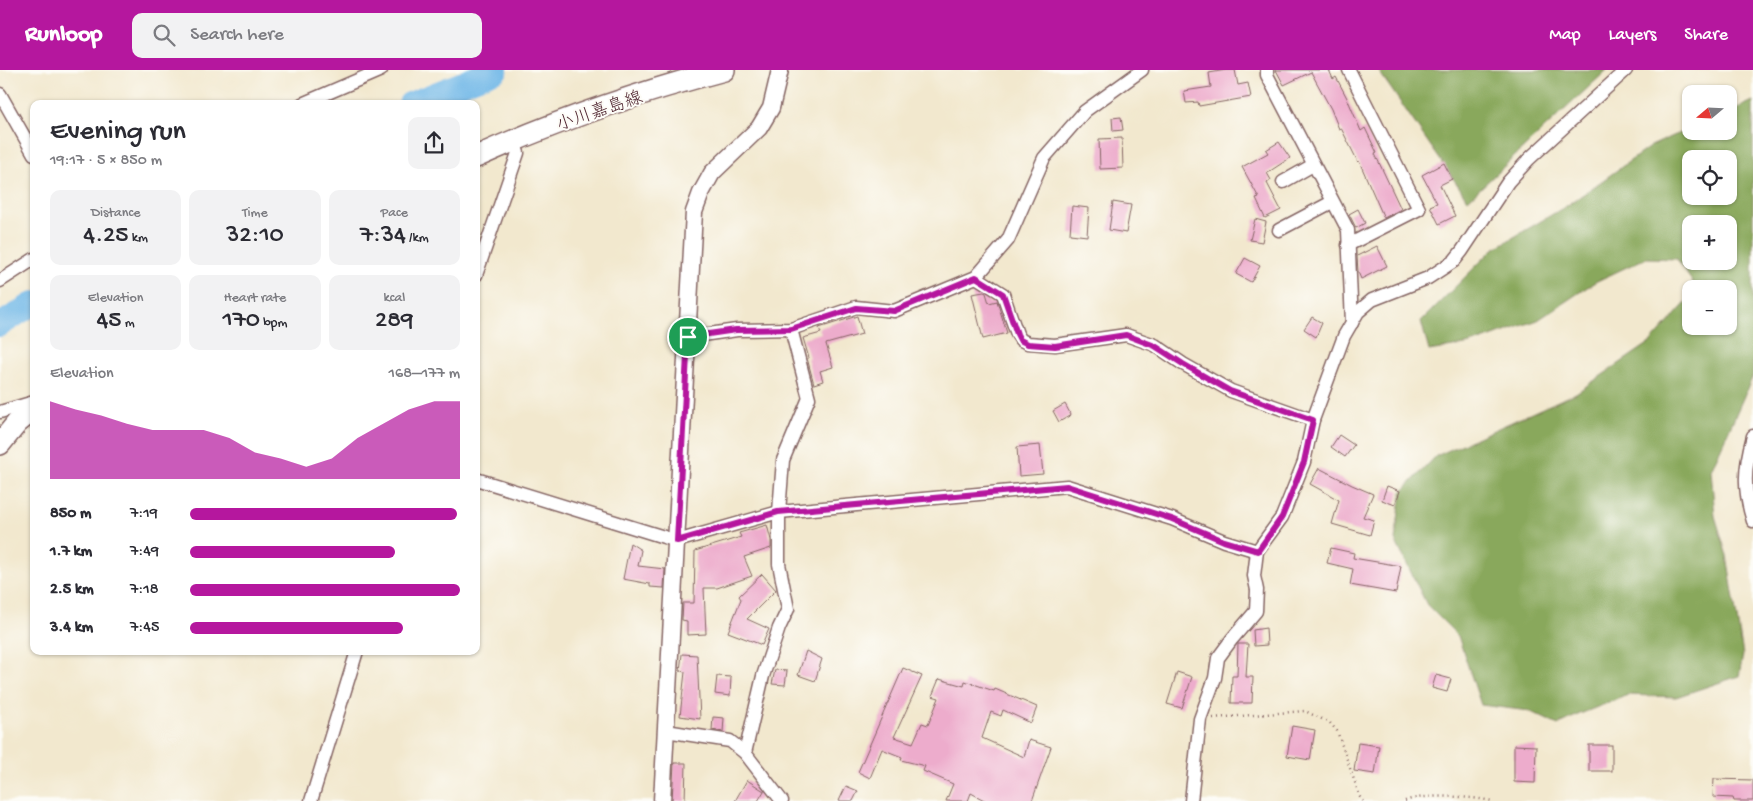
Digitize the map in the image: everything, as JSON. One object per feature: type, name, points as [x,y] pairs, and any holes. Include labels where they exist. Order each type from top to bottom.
[{"type":"main road","name":"小川嘉島線","points":[[480,154],[514,140],[621,102],[724,70]]},
{"type":"main road","points":[[0,444],[30,412]]},
{"type":"street","points":[[311,100],[381,70]]},
{"type":"street","points":[[662,801],[694,212],[701,193],[712,173],[759,128],[771,108],[780,70]]},
{"type":"street","points":[[688,337],[736,330],[791,329],[856,308],[894,311],[976,277],[1008,240],[1044,158],[1085,112],[1142,70]]},
{"type":"street","points":[[1267,70],[1313,165],[1348,230],[1352,323]]},
{"type":"street","points":[[1348,245],[1419,209],[1349,70]]},
{"type":"street","points":[[1192,801],[1200,719],[1215,678],[1218,658],[1256,611],[1257,590],[1254,576],[1258,551],[1282,517],[1304,462],[1313,420],[1344,336],[1358,312],[1372,300],[1428,278],[1454,261],[1508,182],[1529,159],[1626,70]]},
{"type":"street","points":[[0,94],[30,147]]},
{"type":"street","points":[[480,263],[518,153],[514,140]]},
{"type":"street","points":[[1283,182],[1313,165]]},
{"type":"street","points":[[1280,230],[1332,202]]},
{"type":"street","points":[[0,280],[30,261]]},
{"type":"street","points":[[976,277],[1003,294],[1017,334],[1020,340],[1028,344],[1055,346],[1126,335],[1155,346],[1230,391],[1313,420]]},
{"type":"street","points":[[745,752],[762,676],[779,628],[788,610],[779,564],[778,512],[782,460],[809,398],[791,329]]},
{"type":"street","points":[[0,412],[30,403]]},
{"type":"street","points":[[1753,436],[1745,479],[1746,500],[1753,521]]},
{"type":"street","points":[[480,480],[677,541],[778,512],[1067,486],[1172,519],[1224,541],[1258,551]]},
{"type":"street","points":[[311,801],[356,655]]},
{"type":"street","points":[[666,731],[730,741],[745,752],[782,801]]},
{"type":"path","points":[[1200,719],[1305,711],[1330,723],[1337,731],[1360,797],[1364,801]]},
{"type":"path","points":[[1405,801],[1416,797],[1478,798],[1493,801]]},
{"type":"green space","points":[[1378,70],[1607,70],[1468,200]]},
{"type":"green space","points":[[1753,101],[1753,376],[1711,470],[1715,516],[1727,556],[1743,655],[1739,676],[1676,697],[1628,695],[1558,725],[1529,711],[1481,705],[1458,636],[1427,605],[1395,540],[1402,492],[1436,456],[1576,393],[1651,342],[1682,307],[1682,335],[1737,335],[1737,280],[1691,280],[1684,270],[1737,270],[1737,215],[1682,215],[1682,266],[1677,259],[1646,258],[1595,282],[1538,320],[1471,344],[1429,351],[1421,321],[1492,250],[1568,205],[1651,146],[1682,132],[1682,140],[1738,140],[1738,108]]},
{"type":"building","points":[[1235,70],[1238,85],[1248,83],[1251,97],[1199,106],[1198,102],[1186,103],[1184,91],[1211,87],[1209,73]]},
{"type":"building","points":[[1276,70],[1329,70],[1333,79],[1336,77],[1361,131],[1365,128],[1401,209],[1384,218],[1359,161],[1341,128],[1339,129],[1331,109],[1311,72],[1284,85]]},
{"type":"building","points":[[1121,117],[1123,130],[1113,131],[1112,118]]},
{"type":"building","points":[[1122,138],[1123,168],[1100,169],[1099,139]]},
{"type":"building","points":[[1279,142],[1290,158],[1267,173],[1271,180],[1267,183],[1281,210],[1265,218],[1256,199],[1259,198],[1242,167],[1268,153],[1266,150]]},
{"type":"building","points":[[1444,163],[1452,179],[1440,185],[1455,216],[1439,224],[1430,206],[1437,203],[1422,175]]},
{"type":"building","points":[[1113,202],[1131,205],[1126,233],[1109,230]]},
{"type":"building","points":[[1072,206],[1089,208],[1087,236],[1070,234]]},
{"type":"building","points":[[1358,209],[1365,223],[1356,228],[1349,214]]},
{"type":"building","points":[[1255,219],[1266,222],[1262,242],[1250,240]]},
{"type":"building","points":[[1377,246],[1387,266],[1361,279],[1358,272],[1357,256]]},
{"type":"building","points":[[1245,258],[1260,266],[1251,282],[1236,274]]},
{"type":"building","points":[[984,292],[989,303],[997,301],[1007,333],[983,339],[972,294]]},
{"type":"building","points":[[857,316],[862,334],[826,344],[833,367],[820,371],[823,381],[814,384],[803,338],[821,333],[819,328]]},
{"type":"building","points":[[1312,317],[1322,323],[1316,337],[1304,329]]},
{"type":"building","points":[[1065,404],[1071,415],[1059,422],[1053,411]]},
{"type":"building","points":[[1339,435],[1354,445],[1345,457],[1331,447]]},
{"type":"building","points":[[1040,445],[1043,474],[1019,476],[1017,447]]},
{"type":"building","points":[[1319,468],[1373,494],[1363,517],[1374,520],[1370,535],[1332,524],[1339,500],[1310,484]]},
{"type":"building","points":[[1387,486],[1400,491],[1395,505],[1382,500]]},
{"type":"building","points":[[767,525],[771,548],[744,557],[752,576],[717,588],[704,588],[706,634],[687,635],[687,621],[682,620],[683,603],[694,603],[695,551],[741,537],[739,533]]},
{"type":"building","points":[[630,543],[641,550],[638,566],[665,569],[664,588],[650,587],[650,584],[623,579]]},
{"type":"building","points":[[1331,548],[1354,553],[1353,558],[1401,566],[1396,593],[1350,585],[1353,569],[1327,563]]},
{"type":"building","points":[[762,574],[776,590],[747,619],[769,629],[762,645],[728,632],[741,599],[739,596]]},
{"type":"building","points":[[1266,628],[1267,645],[1254,646],[1253,630]]},
{"type":"building","points":[[1238,644],[1248,644],[1246,677],[1253,677],[1252,703],[1231,703],[1232,676],[1237,676]]},
{"type":"building","points":[[806,651],[822,659],[815,681],[798,675]]},
{"type":"building","points":[[682,654],[697,655],[700,719],[680,716],[685,672],[680,671]]},
{"type":"building","points":[[903,668],[922,676],[894,737],[913,743],[922,723],[928,725],[939,698],[932,696],[939,679],[964,686],[965,681],[994,691],[995,689],[1037,707],[1031,723],[1003,710],[1001,716],[991,712],[982,738],[1024,757],[1029,740],[1051,747],[1032,801],[986,801],[971,793],[968,801],[946,801],[953,784],[923,771],[925,766],[901,760],[902,757],[882,749],[870,778],[858,772]]},
{"type":"building","points":[[775,670],[787,671],[785,685],[772,684]]},
{"type":"building","points":[[1177,672],[1192,677],[1182,708],[1167,704]]},
{"type":"building","points":[[1436,675],[1451,679],[1447,692],[1432,688]]},
{"type":"building","points":[[717,676],[731,677],[730,696],[715,694]]},
{"type":"building","points":[[713,717],[724,718],[723,732],[712,730]]},
{"type":"building","points":[[1292,726],[1315,730],[1310,760],[1287,756]]},
{"type":"building","points":[[1358,743],[1379,746],[1375,774],[1354,771]]},
{"type":"building","points":[[1514,745],[1536,746],[1535,783],[1514,782]]},
{"type":"building","points":[[1589,745],[1612,745],[1612,771],[1589,771]]},
{"type":"building","points":[[674,763],[686,763],[685,801],[672,801]]},
{"type":"building","points":[[1714,779],[1753,780],[1753,801],[1734,801],[1733,798],[1713,797]]},
{"type":"building","points":[[747,780],[764,791],[758,801],[735,801]]},
{"type":"building","points":[[846,786],[858,791],[853,801],[839,801]]},
{"type":"waterway","points":[[420,100],[496,70]]},
{"type":"waterway","points":[[0,325],[30,306]]},
{"type":"route","points":[[976,277],[1003,294],[1020,340],[1028,344],[1055,346],[1126,335],[1155,346],[1230,391],[1313,420],[1304,462],[1282,517],[1258,551],[1224,541],[1172,519],[1067,486],[778,512],[677,541],[688,337],[736,330],[791,329],[856,308],[894,311],[976,277]]}]
